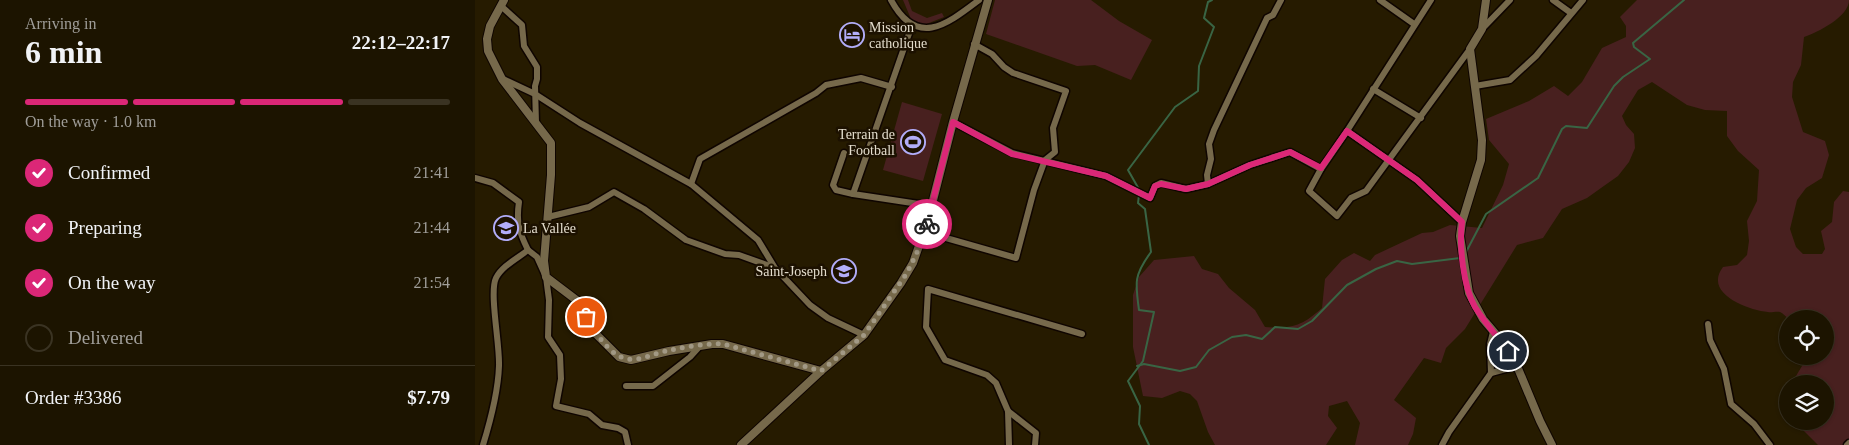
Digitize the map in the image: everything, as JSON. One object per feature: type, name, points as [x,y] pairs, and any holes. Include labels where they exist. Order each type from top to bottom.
[{"type":"street","points":[[891,0],[899,14],[912,25],[925,29],[938,26],[957,17],[979,0]]},
{"type":"street","points":[[741,445],[821,371],[864,335],[913,263],[921,244],[932,206],[953,122],[988,0]]},
{"type":"street","points":[[1208,184],[1207,175],[1211,159],[1209,144],[1214,130],[1267,18],[1273,15],[1281,0]]},
{"type":"street","points":[[1381,0],[1414,24]]},
{"type":"street","points":[[1431,0],[1321,168],[1309,190],[1337,216],[1351,198],[1366,191],[1421,118],[1482,29],[1510,0]]},
{"type":"street","points":[[1482,29],[1486,0]]},
{"type":"street","points":[[1553,0],[1571,13]]},
{"type":"street","points":[[1475,86],[1509,80],[1536,56],[1583,0]]},
{"type":"street","points":[[536,123],[535,86],[537,67],[524,46],[522,25],[502,3],[490,26],[487,39],[488,51],[502,79],[551,143],[551,174],[544,261],[549,300],[548,337],[560,356],[561,379],[556,406],[589,414],[602,425],[625,432],[628,445]]},
{"type":"street","points":[[853,194],[892,87],[912,25]]},
{"type":"street","points":[[932,234],[1016,258],[1034,190],[1045,160],[1055,152],[1053,128],[1066,91],[1013,73],[1004,68],[992,54],[975,44]]},
{"type":"street","points":[[1470,49],[1482,140],[1481,160],[1462,222],[1460,236],[1469,292],[1474,305],[1517,366],[1552,445]]},
{"type":"street","points":[[691,184],[700,159],[827,85],[861,78],[892,87]]},
{"type":"street","points":[[502,79],[535,94],[580,123],[691,184],[758,240],[775,268],[810,305],[829,318],[864,335]]},
{"type":"street","points":[[1373,89],[1421,118]]},
{"type":"street","points":[[953,122],[1012,154],[1045,160],[1106,176],[1150,198],[1155,186],[1161,184],[1186,189],[1208,184],[1250,165],[1290,152],[1321,168]]},
{"type":"street","points":[[1347,131],[1417,180],[1462,222]]},
{"type":"street","points":[[843,153],[833,185],[836,190],[932,206]]},
{"type":"street","points":[[475,178],[493,182],[519,202],[517,218],[521,236],[528,250],[537,257],[545,277],[579,302],[593,331],[619,357],[631,360],[669,351],[723,344],[821,371]]},
{"type":"street","points":[[548,217],[589,207],[614,192],[644,209],[686,240],[725,254],[739,255],[775,268]]},
{"type":"street","points":[[483,445],[494,408],[499,368],[493,290],[496,278],[501,270],[528,250]]},
{"type":"street","points":[[1009,445],[1008,411],[996,382],[987,375],[945,360],[927,327],[928,289],[1082,334]]},
{"type":"street","points":[[1708,324],[1710,340],[1724,369],[1731,404],[1754,424],[1770,445]]},
{"type":"street","points":[[1442,445],[1449,432],[1491,373],[1493,332]]},
{"type":"street","points":[[626,386],[653,386],[690,357],[700,346]]},
{"type":"street","points":[[1491,373],[1517,366]]},
{"type":"street","points":[[1008,411],[1035,434],[1035,445]]},
{"type":"shaded area","points":[[903,0],[908,0],[912,11],[927,18],[942,13],[944,17],[924,25],[911,19]]},
{"type":"shaded area","points":[[995,0],[1091,0],[1119,21],[1152,40],[1131,80],[1095,65],[1077,66],[986,34]]},
{"type":"shaded area","points":[[1637,0],[1849,0],[1844,12],[1832,23],[1804,37],[1801,65],[1793,82],[1792,97],[1803,132],[1825,141],[1829,155],[1822,178],[1806,188],[1797,200],[1790,229],[1796,247],[1803,254],[1822,254],[1825,249],[1821,231],[1832,222],[1834,202],[1843,191],[1849,192],[1849,445],[1818,445],[1803,430],[1834,430],[1834,375],[1797,375],[1803,365],[1834,365],[1834,310],[1759,311],[1739,304],[1723,292],[1719,285],[1718,276],[1723,267],[1737,265],[1747,255],[1749,241],[1747,221],[1757,201],[1759,170],[1738,151],[1727,136],[1727,111],[1705,110],[1687,105],[1652,82],[1638,90],[1622,116],[1626,125],[1634,134],[1635,148],[1629,162],[1618,176],[1587,198],[1562,209],[1543,238],[1517,245],[1465,329],[1446,348],[1441,363],[1424,358],[1394,400],[1416,418],[1413,434],[1408,445],[1355,445],[1360,423],[1347,401],[1329,406],[1328,416],[1337,428],[1326,445],[1215,445],[1208,432],[1197,401],[1190,394],[1180,391],[1162,398],[1143,396],[1133,347],[1133,295],[1139,277],[1154,260],[1194,256],[1202,269],[1218,274],[1229,288],[1255,310],[1265,327],[1290,327],[1308,319],[1322,308],[1325,279],[1342,260],[1354,253],[1370,261],[1375,255],[1422,233],[1433,232],[1450,225],[1482,228],[1503,185],[1509,164],[1489,140],[1486,119],[1529,101],[1554,86],[1568,96],[1582,82],[1602,48],[1626,37],[1626,26],[1620,17]]},
{"type":"shaded area","name":"Terrain de Football","points":[[902,102],[942,114],[923,181],[883,170]]},
{"type":"waterway","points":[[1140,191],[1128,170],[1175,107],[1198,91],[1199,66],[1214,27],[1204,18],[1208,2],[1212,0]]},
{"type":"waterway","points":[[1465,254],[1486,214],[1538,178],[1562,129],[1566,126],[1587,128],[1614,86],[1623,77],[1650,59],[1634,47],[1633,43],[1684,0]]},
{"type":"waterway","points":[[1139,195],[1138,203],[1145,209],[1151,252],[1141,267],[1137,279],[1139,310],[1154,312],[1143,361],[1128,381],[1140,406],[1139,424],[1149,445]]},
{"type":"waterway","points":[[1137,366],[1144,364],[1180,371],[1196,367],[1209,350],[1232,337],[1246,335],[1262,339],[1275,327],[1298,329],[1312,321],[1347,285],[1376,269],[1397,261],[1412,264],[1460,258]]},
{"type":"way so far","points":[[586,317],[593,331],[619,357],[631,360],[669,351],[723,344],[821,371],[864,335],[913,263],[927,224]]},
{"type":"place","name":"Mission catholique","points":[[852,35]]},
{"type":"place","name":"Terrain de Football","points":[[913,142]]},
{"type":"place","name":"La Vallée","points":[[506,228]]},
{"type":"place","name":"Saint-Joseph","points":[[844,271]]},
{"type":"route","points":[[927,224],[953,122],[1012,154],[1045,160],[1106,176],[1150,198],[1155,186],[1161,184],[1186,189],[1208,184],[1250,165],[1290,152],[1321,168],[1347,131],[1417,180],[1462,222],[1460,236],[1469,292],[1474,305],[1483,319],[1508,351]]}]
